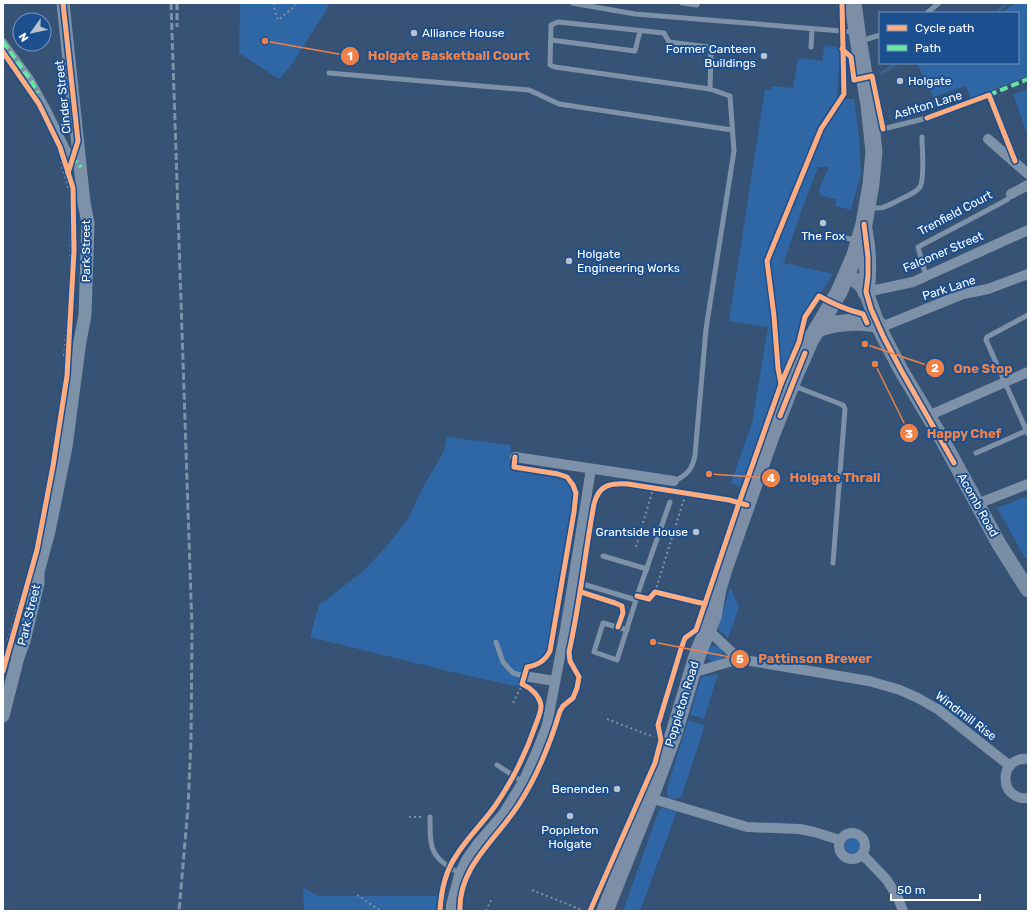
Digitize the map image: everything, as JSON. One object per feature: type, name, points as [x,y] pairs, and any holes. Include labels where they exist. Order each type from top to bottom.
[{"type":"main road","name":"Poppleton Road","points":[[605,911],[650,798],[677,724],[692,673],[714,617],[718,589],[770,439],[805,353],[817,329],[839,292],[846,276],[864,224],[873,172],[874,152],[853,3]]},
{"type":"main road","points":[[864,224],[868,257],[866,292]]},
{"type":"main road","name":"Acomb Road","points":[[846,276],[855,280],[866,292],[879,326],[901,370],[999,544],[1028,590]]},
{"type":"main road","points":[[817,329],[839,324],[862,322],[879,326]]},
{"type":"street","name":"Cinder Street","points":[[63,3],[84,202]]},
{"type":"street","points":[[3,42],[30,79],[48,112],[58,138],[69,155],[81,167]]},
{"type":"street","points":[[988,139],[1028,174]]},
{"type":"street","name":"Trenfield Court","points":[[1011,194],[1028,185]]},
{"type":"street","name":"Park Street","points":[[3,716],[10,648],[19,638],[34,581],[38,572],[49,531],[66,447],[80,341],[85,315],[88,223],[84,202]]},
{"type":"street","name":"Falconer Street","points":[[866,292],[913,282],[1028,230]]},
{"type":"street","name":"Park Lane","points":[[879,326],[963,294],[988,289],[1028,274]]},
{"type":"street","points":[[928,416],[1028,372]]},
{"type":"street","points":[[516,457],[674,481]]},
{"type":"street","points":[[451,911],[451,905],[459,873],[478,843],[503,814],[523,782],[547,725],[591,469]]},
{"type":"street","points":[[976,504],[1028,484]]},
{"type":"street","points":[[705,638],[739,659]]},
{"type":"street","name":"Windmill Rise","points":[[692,673],[739,659],[869,681],[900,690],[918,698],[938,710],[1010,766]]},
{"type":"street","points":[[524,682],[555,682]]},
{"type":"street","points":[[1028,759],[1020,759],[1010,766],[1006,772],[1005,778],[1009,790],[1019,798],[1028,798]]},
{"type":"street","points":[[650,798],[747,827],[800,829],[840,840]]},
{"type":"street","points":[[851,833],[860,836],[865,843],[865,848],[862,854],[855,859],[846,858],[839,849],[840,840],[843,836],[851,833]]},
{"type":"street","points":[[862,854],[887,880],[898,898],[903,911]]},
{"type":"lane","points":[[572,3],[635,14],[812,29],[857,37],[879,35]]},
{"type":"lane","points":[[682,3],[697,5]]},
{"type":"lane","points":[[928,12],[939,3]]},
{"type":"lane","points":[[674,481],[681,478],[694,464],[706,329],[734,151],[730,96],[710,89],[555,67],[550,65],[551,25],[558,22],[664,33],[669,42],[709,47],[711,53],[710,89]]},
{"type":"lane","points":[[811,47],[812,29]]},
{"type":"lane","points":[[551,40],[635,51],[640,31]]},
{"type":"lane","points":[[329,72],[529,90],[559,104],[732,130]]},
{"type":"lane","name":"Ashton Lane","points":[[872,132],[927,118]]},
{"type":"lane","points":[[868,207],[879,209],[885,207],[920,187],[922,180],[922,137]]},
{"type":"lane","name":"Trenfield Court","points":[[926,276],[918,246],[1001,203],[1011,194]]},
{"type":"lane","points":[[839,237],[859,241]]},
{"type":"lane","points":[[976,453],[1027,431],[986,340],[988,337],[1028,315]]},
{"type":"lane","points":[[792,385],[843,405],[845,409],[833,563]]},
{"type":"lane","points":[[627,630],[603,622],[594,652],[617,660],[670,502]]},
{"type":"lane","points":[[603,556],[647,569]]},
{"type":"lane","points":[[573,580],[637,598]]},
{"type":"lane","points":[[496,642],[503,662],[524,682]]},
{"type":"lane","points":[[497,765],[523,782]]},
{"type":"lane","points":[[430,817],[430,837],[432,848],[438,859],[459,873]]},
{"type":"path","points":[[274,3],[274,12],[278,20],[295,6],[294,3]]},
{"type":"path","points":[[58,138],[74,188],[74,251],[66,362]]},
{"type":"path","points":[[60,157],[70,192],[71,247],[66,362]]},
{"type":"path","points":[[674,481],[673,490],[694,495]]},
{"type":"path","points":[[647,487],[660,489]]},
{"type":"path","points":[[636,547],[654,488]]},
{"type":"path","points":[[637,598],[649,599],[655,592],[683,502],[687,494]]},
{"type":"path","points":[[655,592],[662,594]]},
{"type":"path","points":[[5,664],[23,594]]},
{"type":"path","points":[[3,659],[10,648]]},
{"type":"path","points":[[513,704],[524,682]]},
{"type":"path","points":[[607,720],[654,737]]},
{"type":"path","points":[[409,817],[430,817]]},
{"type":"path","points":[[532,890],[582,910]]},
{"type":"path","points":[[357,895],[381,911]]},
{"type":"path","points":[[486,911],[491,900]]},
{"type":"shaded area","points":[[240,3],[289,3],[295,6],[297,3],[324,3],[329,6],[290,67],[279,79],[239,53]]},
{"type":"shaded area","points":[[1016,3],[1028,3],[1028,76],[971,99],[966,86],[933,97],[917,64],[1019,64],[1019,12],[1002,12]]},
{"type":"shaded area","points":[[825,45],[840,48],[837,99],[854,99],[859,136],[861,174],[851,210],[835,206],[837,200],[820,195],[819,189],[829,167],[818,167],[784,262],[779,262],[833,274],[822,291],[813,298],[805,312],[796,341],[783,372],[742,488],[731,483],[752,423],[768,327],[729,321],[765,89],[771,90],[772,86],[793,88],[798,59],[803,58],[822,61]]},
{"type":"shaded area","points":[[1028,90],[1028,136],[1013,94]]},
{"type":"shaded area","points":[[447,437],[511,445],[510,469],[558,477],[568,483],[572,490],[573,504],[550,647],[540,660],[525,664],[519,687],[310,637],[319,605],[361,573],[386,547],[408,519],[423,487],[443,453]]},
{"type":"shaded area","points":[[1028,496],[1028,557],[1025,558],[997,508]]},
{"type":"shaded area","points":[[730,587],[739,607],[728,638],[718,629]]},
{"type":"shaded area","points":[[715,646],[722,651],[723,654],[718,661],[715,662],[708,657],[707,654],[712,647]]},
{"type":"shaded area","points":[[718,674],[704,719],[690,715],[701,677]]},
{"type":"shaded area","points":[[688,720],[705,725],[681,798],[669,798],[667,795],[667,789]]},
{"type":"shaded area","points":[[663,808],[677,811],[640,911],[623,911],[659,810]]},
{"type":"shaded area","points":[[853,838],[859,840],[861,846],[859,852],[853,854],[847,852],[845,846],[847,840]]},
{"type":"shaded area","points":[[303,887],[318,896],[438,896],[436,911],[304,911]]},
{"type":"waterway","points":[[999,12],[1006,3]]},
{"type":"waterway","points":[[882,73],[896,64]]},
{"type":"railway","points":[[171,3],[192,629],[191,740],[188,807],[179,911]]},
{"type":"railway","points":[[177,3],[177,27]]},
{"type":"marked path","points":[[3,42],[30,79],[38,93]]},
{"type":"marked path","points":[[989,95],[1028,79]]},
{"type":"marked path","points":[[71,157],[81,167]]},
{"type":"cycle path","points":[[63,3],[78,141],[68,173]]},
{"type":"cycle path","points":[[781,384],[767,261],[821,129],[844,94],[842,3]]},
{"type":"cycle path","points":[[842,49],[851,57],[854,80],[872,76],[883,129]]},
{"type":"cycle path","points":[[3,52],[39,104],[60,147],[73,188],[74,251],[67,376],[53,466],[37,550],[3,671]]},
{"type":"cycle path","points":[[927,118],[989,95],[1015,161]]},
{"type":"cycle path","points":[[864,224],[868,257],[866,292],[871,309],[901,370],[954,463]]},
{"type":"cycle path","points":[[590,911],[655,763],[661,740],[658,725],[681,649],[685,638],[696,630],[781,384],[799,342],[805,317],[819,296],[851,311],[863,314],[867,323]]},
{"type":"cycle path","points":[[780,416],[805,353]]},
{"type":"cycle path","points":[[440,911],[444,882],[452,862],[460,849],[495,806],[508,786],[523,756],[539,715],[541,706],[539,699],[532,690],[522,684],[527,667],[541,662],[550,651],[574,512],[576,493],[573,485],[567,477],[558,474],[514,467],[515,457]]},
{"type":"cycle path","points":[[460,911],[461,895],[465,880],[472,866],[510,817],[526,793],[543,759],[560,711],[563,706],[573,698],[577,688],[579,677],[570,661],[569,652],[594,504],[599,492],[606,486],[628,484],[729,500],[747,505]]},
{"type":"cycle path","points":[[581,592],[622,606],[623,613],[618,627]]},
{"type":"cycle path","points":[[637,596],[649,599],[655,592],[705,604]]},
{"type":"place","name":"Alliance House","points":[[414,33]]},
{"type":"place","name":"Holgate Basketball Court","points":[[265,41]]},
{"type":"place","name":"Former Canteen Buildings","points":[[764,56]]},
{"type":"place","name":"Holgate","points":[[900,81]]},
{"type":"place","name":"The Fox","points":[[823,223]]},
{"type":"place","name":"Holgate Engineering Works","points":[[569,261]]},
{"type":"place","name":"One Stop","points":[[865,344]]},
{"type":"place","name":"Happy Chef","points":[[875,364]]},
{"type":"place","name":"Holgate Thrall","points":[[709,474]]},
{"type":"place","name":"Grantside House","points":[[696,532]]},
{"type":"place","name":"Pattinson Brewer","points":[[653,642]]},
{"type":"place","name":"Benenden","points":[[617,789]]},
{"type":"place","name":"Poppleton Holgate","points":[[570,816]]}]
